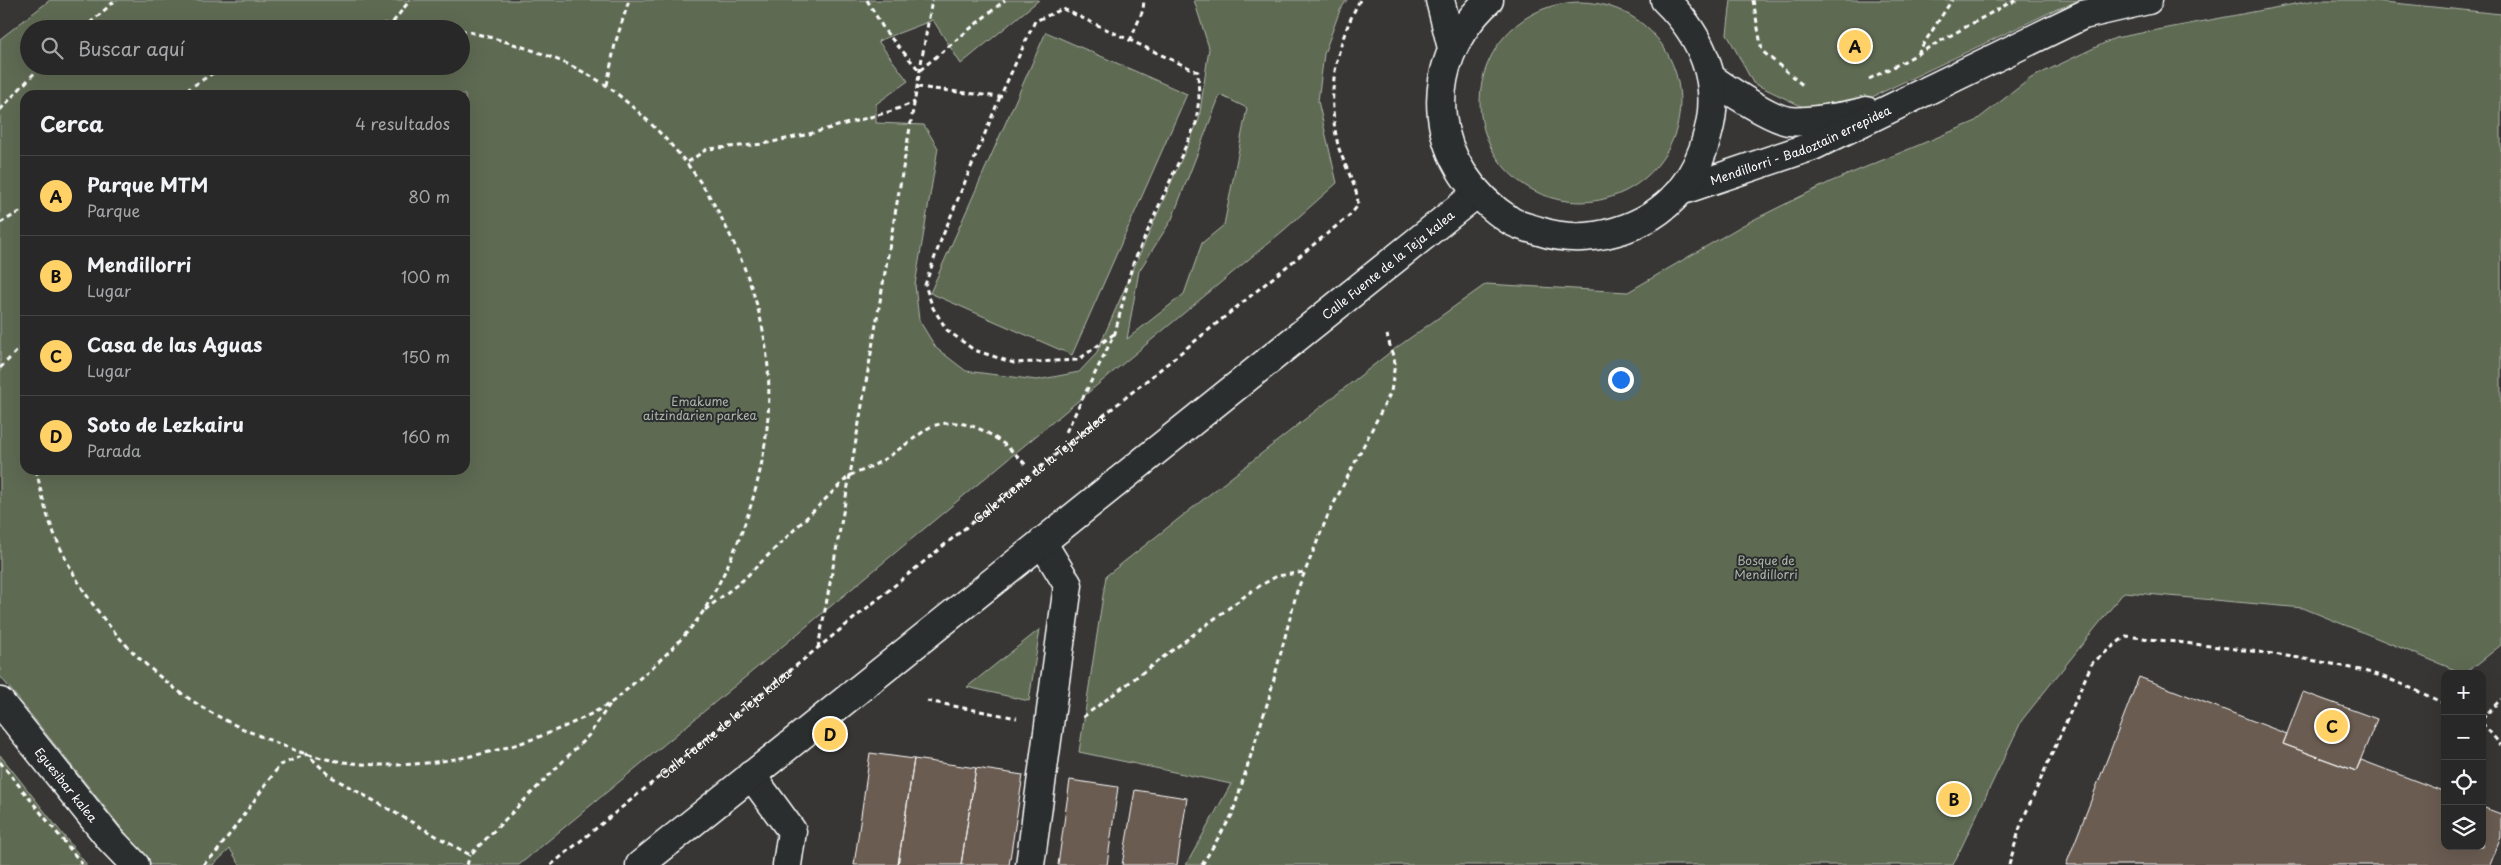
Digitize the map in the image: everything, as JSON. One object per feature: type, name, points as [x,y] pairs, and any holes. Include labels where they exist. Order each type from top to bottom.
[{"type":"street","points":[[1440,0],[1452,48]]},
{"type":"street","points":[[1489,0],[1472,15],[1452,48],[1442,86],[1442,125],[1454,162],[1476,194],[1512,222],[1556,237],[1602,236],[1645,221],[1680,191],[1702,157],[1712,118],[1711,78],[1701,47],[1684,19],[1665,0]]},
{"type":"street","name":"Mendillorri - Badoztain errepidea","points":[[1680,191],[1813,146],[1918,97],[2083,15],[2148,0]]},
{"type":"street","name":"Mendillorri - Badoztain errepidea","points":[[1711,78],[1748,102],[1788,121],[1853,115],[1918,97]]},
{"type":"street","name":"Calle Fuente de la Teja kalea","points":[[640,865],[1476,194]]},
{"type":"street","points":[[1030,865],[1068,585],[1042,542]]},
{"type":"street","name":"Eguesibar kalea","points":[[0,702],[110,839],[135,865]]},
{"type":"street","name":"Eguesibar kalea","points":[[0,728],[110,865]]},
{"type":"street","points":[[751,775],[792,831],[787,865]]},
{"type":"path","points":[[93,20],[116,0]]},
{"type":"path","points":[[394,20],[410,0]]},
{"type":"path","points":[[607,85],[615,44],[630,0]]},
{"type":"path","points":[[867,0],[885,31],[920,71]]},
{"type":"path","points":[[817,649],[850,475],[932,0]]},
{"type":"path","points":[[920,71],[1005,0]]},
{"type":"path","points":[[1130,41],[1143,10],[1144,0]]},
{"type":"path","name":"Calle Fuente de la Teja kalea","points":[[551,865],[1350,215],[1358,206],[1358,195],[1340,152],[1333,123],[1332,96],[1335,62],[1351,17],[1360,0]]},
{"type":"path","points":[[1754,0],[1762,51],[1803,87],[1813,87]]},
{"type":"path","points":[[1916,55],[1952,0]]},
{"type":"path","points":[[1867,80],[2009,3],[2019,0]]},
{"type":"path","points":[[1066,432],[1115,333],[1132,266],[1196,123],[1199,98],[1198,72],[1063,9],[1035,21],[1000,97],[941,240],[925,285],[933,308],[947,330],[974,350],[1014,363],[1078,360],[1115,333]]},
{"type":"path","points":[[470,32],[502,39],[559,59],[607,85],[651,123],[688,162],[717,208],[742,259],[758,309],[768,368],[767,422],[760,480],[735,546],[704,611]]},
{"type":"path","points":[[0,110],[33,75]]},
{"type":"path","points":[[186,90],[210,75]]},
{"type":"path","points":[[917,87],[1000,97]]},
{"type":"path","points":[[688,162],[706,149],[763,144],[809,134],[892,111],[915,102]]},
{"type":"path","points":[[0,223],[20,212]]},
{"type":"path","points":[[1202,865],[1232,815],[1269,698],[1297,591],[1328,515],[1391,392],[1395,363],[1387,335]]},
{"type":"path","points":[[0,368],[20,348]]},
{"type":"path","points":[[37,475],[49,519],[73,572],[101,618],[144,665],[188,698],[237,727],[307,754],[354,762],[407,766],[469,757],[524,743],[611,702],[662,659],[704,611],[743,580],[850,475],[868,470],[935,425],[959,423],[982,430],[1006,444],[1026,465]]},
{"type":"path","points":[[926,701],[1069,728],[1253,590],[1277,576],[1305,572]]},
{"type":"path","points":[[2008,865],[2021,824],[2092,663],[2126,636],[2250,650],[2361,671],[2416,690],[2441,702]]},
{"type":"path","points":[[2486,715],[2501,699]]},
{"type":"path","points":[[467,865],[470,855],[589,735],[611,702]]},
{"type":"path","points":[[2486,727],[2501,744]]},
{"type":"path","points":[[307,754],[330,776],[470,855]]},
{"type":"path","points":[[203,865],[216,853],[280,765],[307,754]]},
{"type":"path","points":[[0,762],[83,865]]},
{"type":"green space","name":"Emakume aitzindarien parkea","points":[[50,0],[1039,0],[961,64],[933,20],[878,41],[908,81],[876,104],[876,123],[924,125],[938,148],[915,285],[919,320],[936,348],[966,371],[1037,380],[1079,372],[1096,354],[1199,119],[1209,48],[1194,0],[1347,0],[1340,10],[1324,54],[1318,101],[1337,183],[1284,230],[519,865],[240,865],[230,849],[213,865],[151,865],[0,676],[0,39],[20,23],[20,75],[470,75],[470,20],[24,20]],"holes":[[[1220,95],[1247,108],[1224,225],[1202,243],[1184,294],[1127,339],[1139,271],[1172,219]]]},
{"type":"green space","points":[[1731,0],[2086,0],[2057,9],[1870,98],[1803,107],[1753,83],[1727,34]]},
{"type":"green space","name":"Bosque de Mendillorri","points":[[2316,0],[2365,0],[2501,14],[2501,645],[2470,670],[2455,670],[2303,608],[2124,592],[2022,720],[1953,865],[1186,865],[1231,784],[1079,752],[1106,576],[1389,353],[1486,284],[1628,292],[1743,225],[1830,182],[1974,122],[2031,78],[2115,38]]},
{"type":"green space","points":[[1570,2],[1590,2],[1618,9],[1636,19],[1651,31],[1663,46],[1673,64],[1680,92],[1680,112],[1673,140],[1663,158],[1651,173],[1636,185],[1618,195],[1590,202],[1570,202],[1542,195],[1524,185],[1503,166],[1487,140],[1484,131],[1480,112],[1480,92],[1487,64],[1497,46],[1516,25],[1542,9],[1551,6]]},
{"type":"green space","points":[[1046,32],[1187,94],[1072,355],[930,293]]},
{"type":"green space","points":[[1040,629],[1029,701],[967,687]]},
{"type":"green space","points":[[0,755],[87,865],[0,865]]},
{"type":"building","points":[[2139,677],[2287,734],[2283,744],[2356,771],[2361,760],[2441,790],[2441,850],[2486,850],[2486,808],[2501,814],[2501,837],[2490,865],[2066,865]]},
{"type":"building","points":[[2303,692],[2377,719],[2356,771],[2283,744]]},
{"type":"building","points":[[870,753],[914,759],[898,865],[854,865]]},
{"type":"building","points":[[914,759],[976,768],[961,865],[898,865]]},
{"type":"building","points":[[976,768],[1023,775],[1009,865],[961,865]]},
{"type":"building","points":[[1070,780],[1118,787],[1107,865],[1058,865]]},
{"type":"building","points":[[1135,790],[1187,798],[1177,865],[1122,865]]},
{"type":"place","name":"Parque MTM","points":[[1855,46]]},
{"type":"place","name":"Casa de las Aguas","points":[[2332,726]]},
{"type":"place","name":"Soto de Lezkairu","points":[[830,734]]},
{"type":"place","name":"Mendillorri","points":[[1954,799]]}]
